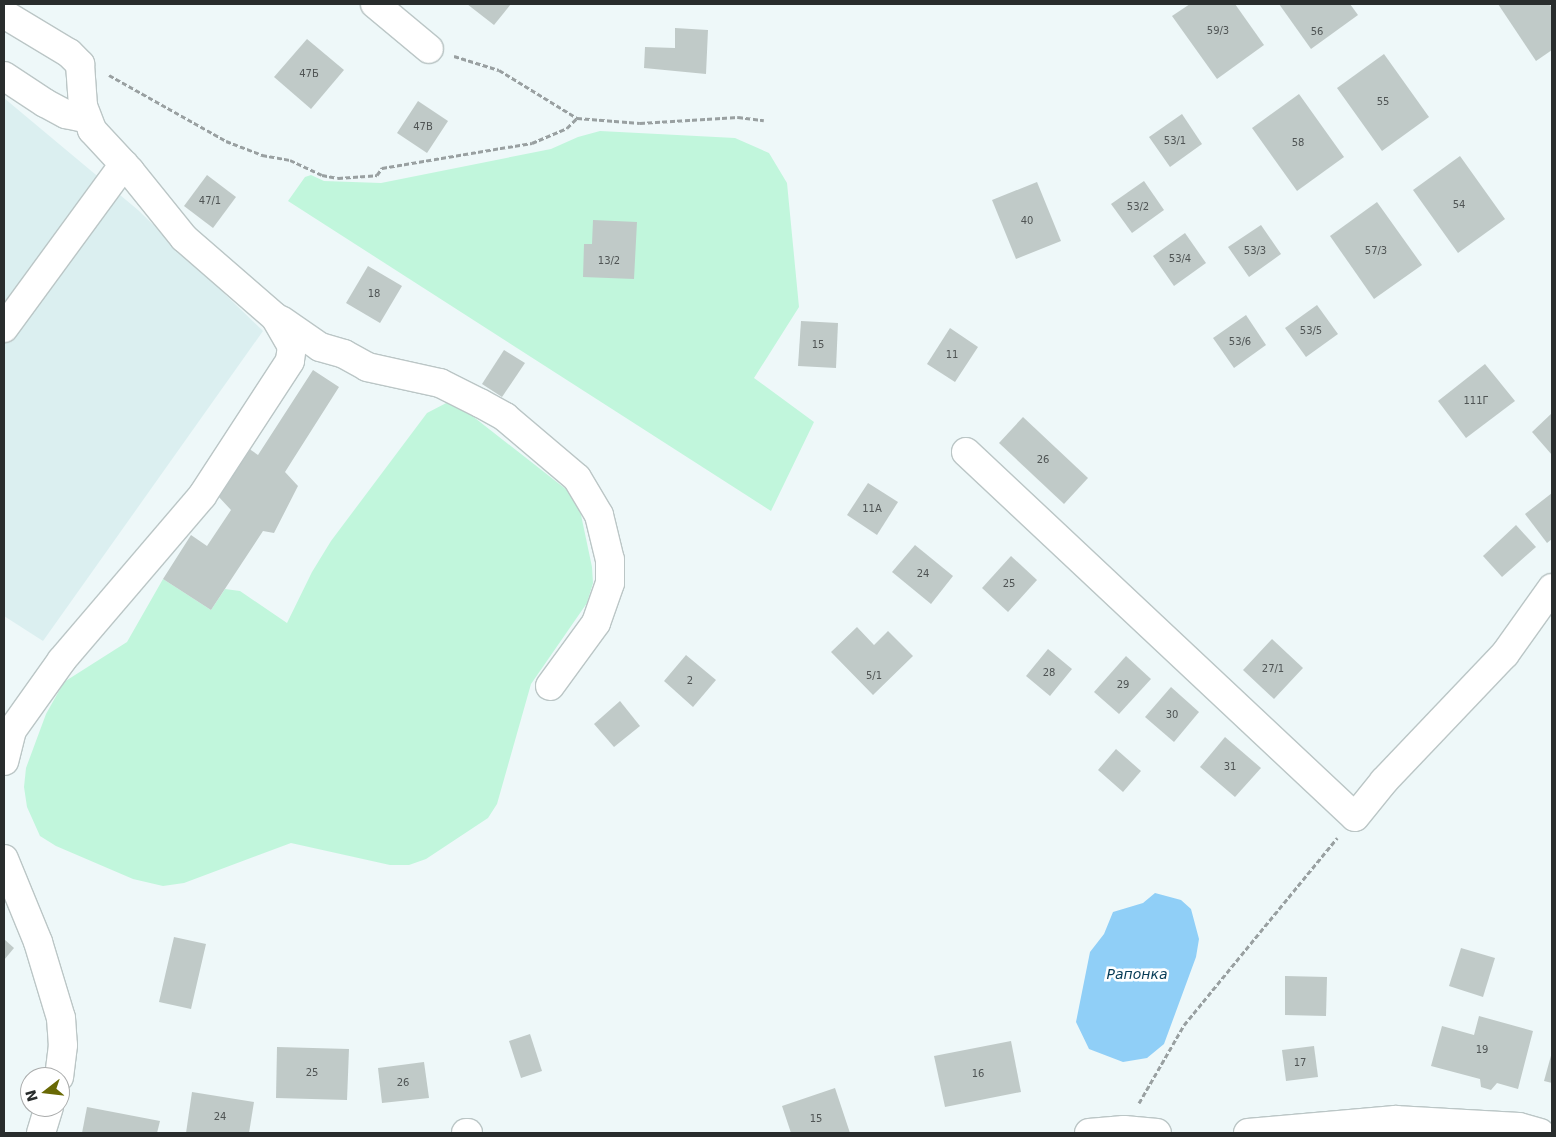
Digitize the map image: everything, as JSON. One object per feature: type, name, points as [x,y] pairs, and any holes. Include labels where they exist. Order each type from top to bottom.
[{"type":"street","points":[[375,4],[429,49]]},
{"type":"street","points":[[4,14],[69,53],[80,64],[86,118],[92,130],[124,164],[184,238],[275,317],[292,346],[290,361],[202,496],[62,660],[12,730],[4,760]]},
{"type":"street","points":[[4,76],[59,110],[86,118]]},
{"type":"street","points":[[4,328],[124,164]]},
{"type":"street","points":[[262,306],[320,347],[344,354],[367,367],[440,383],[480,403],[511,422],[577,478],[599,515],[610,560],[610,583],[596,624],[550,686]]},
{"type":"street","points":[[966,452],[1355,816],[1384,781],[1505,654],[1552,588]]},
{"type":"street","points":[[4,859],[38,942],[61,1018],[63,1045],[60,1067]]},
{"type":"street","points":[[41,1133],[46,1117]]},
{"type":"street","points":[[1248,1133],[1395,1120],[1519,1127],[1540,1133]]},
{"type":"street","points":[[1089,1133],[1124,1130],[1157,1133]]},
{"type":"path","points":[[429,49],[499,70],[577,118],[640,123],[738,117],[764,120]]},
{"type":"path","points":[[69,53],[226,141],[262,155],[290,160],[322,175],[338,178],[377,175],[382,168],[526,144],[560,131],[577,118]]},
{"type":"path","points":[[1124,1130],[1184,1025],[1355,816]]},
{"type":"shaded area","points":[[4,98],[138,210],[263,331],[43,641],[4,616]]},
{"type":"green space","points":[[600,131],[735,138],[769,153],[787,183],[799,307],[754,378],[814,422],[771,511],[288,201],[305,177],[311,175],[324,181],[381,183],[551,149],[578,137]]},
{"type":"green space","points":[[452,400],[567,490],[580,510],[592,567],[593,583],[587,603],[531,684],[497,804],[488,818],[426,859],[409,865],[390,865],[291,843],[184,883],[163,886],[133,879],[56,846],[40,836],[27,807],[24,787],[26,768],[46,714],[64,682],[127,642],[163,579],[211,610],[225,589],[240,591],[287,623],[312,572],[331,541],[427,413]]},
{"type":"water","name":"Рапонка","points":[[1155,893],[1181,900],[1191,909],[1199,939],[1196,957],[1164,1044],[1147,1058],[1123,1062],[1089,1049],[1076,1022],[1090,952],[1104,934],[1113,912],[1143,903]]},
{"type":"building","points":[[467,4],[511,4],[494,25]]},
{"type":"building","points":[[1190,4],[1235,4],[1264,45],[1217,79],[1172,16]]},
{"type":"building","points":[[1279,4],[1350,4],[1358,15],[1311,49]]},
{"type":"building","points":[[1498,4],[1549,4],[1552,8],[1552,50],[1536,61]]},
{"type":"building","points":[[675,28],[708,30],[706,74],[644,68],[645,47],[675,48]]},
{"type":"building","points":[[307,39],[344,70],[311,109],[274,77]]},
{"type":"building","points":[[1384,54],[1429,117],[1382,151],[1337,88]]},
{"type":"building","points":[[1299,94],[1344,157],[1297,191],[1252,128]]},
{"type":"building","points":[[418,101],[448,121],[427,153],[397,133]]},
{"type":"building","points":[[1182,114],[1202,144],[1170,167],[1149,137]]},
{"type":"building","points":[[1460,156],[1505,219],[1458,253],[1413,190]]},
{"type":"building","points":[[207,175],[236,197],[213,228],[184,206]]},
{"type":"building","points":[[1144,181],[1164,210],[1132,233],[1111,204]]},
{"type":"building","points":[[1037,182],[1061,241],[1016,259],[992,200]]},
{"type":"building","points":[[1377,202],[1422,265],[1374,299],[1330,236]]},
{"type":"building","points":[[593,220],[637,222],[634,279],[583,277],[584,244],[592,244]]},
{"type":"building","points":[[1261,225],[1281,254],[1249,277],[1228,247]]},
{"type":"building","points":[[1185,233],[1206,263],[1174,286],[1153,256]]},
{"type":"building","points":[[368,266],[402,286],[380,323],[346,303]]},
{"type":"building","points":[[1317,305],[1338,334],[1306,357],[1285,328]]},
{"type":"building","points":[[1246,315],[1266,345],[1234,368],[1213,338]]},
{"type":"building","points":[[801,321],[838,323],[836,368],[798,366]]},
{"type":"building","points":[[950,328],[978,347],[955,382],[927,364]]},
{"type":"building","points":[[504,350],[525,363],[502,397],[482,384]]},
{"type":"building","points":[[1485,364],[1515,401],[1466,438],[1438,401]]},
{"type":"building","points":[[313,370],[339,387],[285,472],[298,486],[274,533],[263,531],[211,610],[163,579],[191,535],[207,546],[231,510],[217,495],[248,448],[258,455]]},
{"type":"building","points":[[1552,413],[1552,455],[1532,432]]},
{"type":"building","points":[[1023,417],[1088,478],[1064,504],[999,443]]},
{"type":"building","points":[[868,483],[898,502],[877,535],[847,515]]},
{"type":"building","points":[[1552,493],[1552,539],[1547,543],[1525,514]]},
{"type":"building","points":[[1516,525],[1536,547],[1502,577],[1483,556]]},
{"type":"building","points":[[915,545],[953,576],[931,604],[892,572]]},
{"type":"building","points":[[1011,556],[1037,580],[1008,612],[982,588]]},
{"type":"building","points":[[857,627],[874,645],[888,631],[913,656],[873,695],[831,652]]},
{"type":"building","points":[[1272,639],[1303,668],[1274,699],[1243,670]]},
{"type":"building","points":[[1048,649],[1072,669],[1050,696],[1026,676]]},
{"type":"building","points":[[686,655],[716,680],[693,707],[664,681]]},
{"type":"building","points":[[1126,656],[1151,679],[1119,714],[1094,692]]},
{"type":"building","points":[[1171,687],[1199,712],[1174,742],[1145,717]]},
{"type":"building","points":[[620,701],[640,726],[614,747],[594,724]]},
{"type":"building","points":[[1225,737],[1261,768],[1235,797],[1200,767]]},
{"type":"building","points":[[1116,749],[1141,771],[1123,792],[1098,770]]},
{"type":"building","points":[[174,937],[206,944],[191,1009],[159,1002]]},
{"type":"building","points":[[4,939],[14,948],[4,960]]},
{"type":"building","points":[[1461,948],[1495,958],[1483,997],[1449,986]]},
{"type":"building","points":[[1285,976],[1327,977],[1326,1016],[1285,1015]]},
{"type":"building","points":[[1479,1016],[1533,1031],[1518,1089],[1497,1083],[1491,1090],[1481,1087],[1480,1079],[1431,1066],[1442,1026],[1474,1035]]},
{"type":"building","points":[[530,1034],[542,1071],[521,1078],[509,1041]]},
{"type":"building","points":[[1011,1041],[1021,1092],[945,1107],[934,1056]]},
{"type":"building","points":[[1314,1046],[1318,1077],[1286,1081],[1282,1050]]},
{"type":"building","points":[[277,1047],[349,1049],[347,1100],[276,1098]]},
{"type":"building","points":[[1552,1052],[1552,1083],[1544,1081]]},
{"type":"building","points":[[424,1062],[429,1098],[382,1103],[378,1068]]},
{"type":"building","points":[[835,1088],[850,1133],[791,1133],[782,1106]]},
{"type":"building","points":[[192,1092],[254,1102],[249,1133],[186,1133]]},
{"type":"building","points":[[87,1107],[160,1121],[157,1133],[82,1133]]}]
